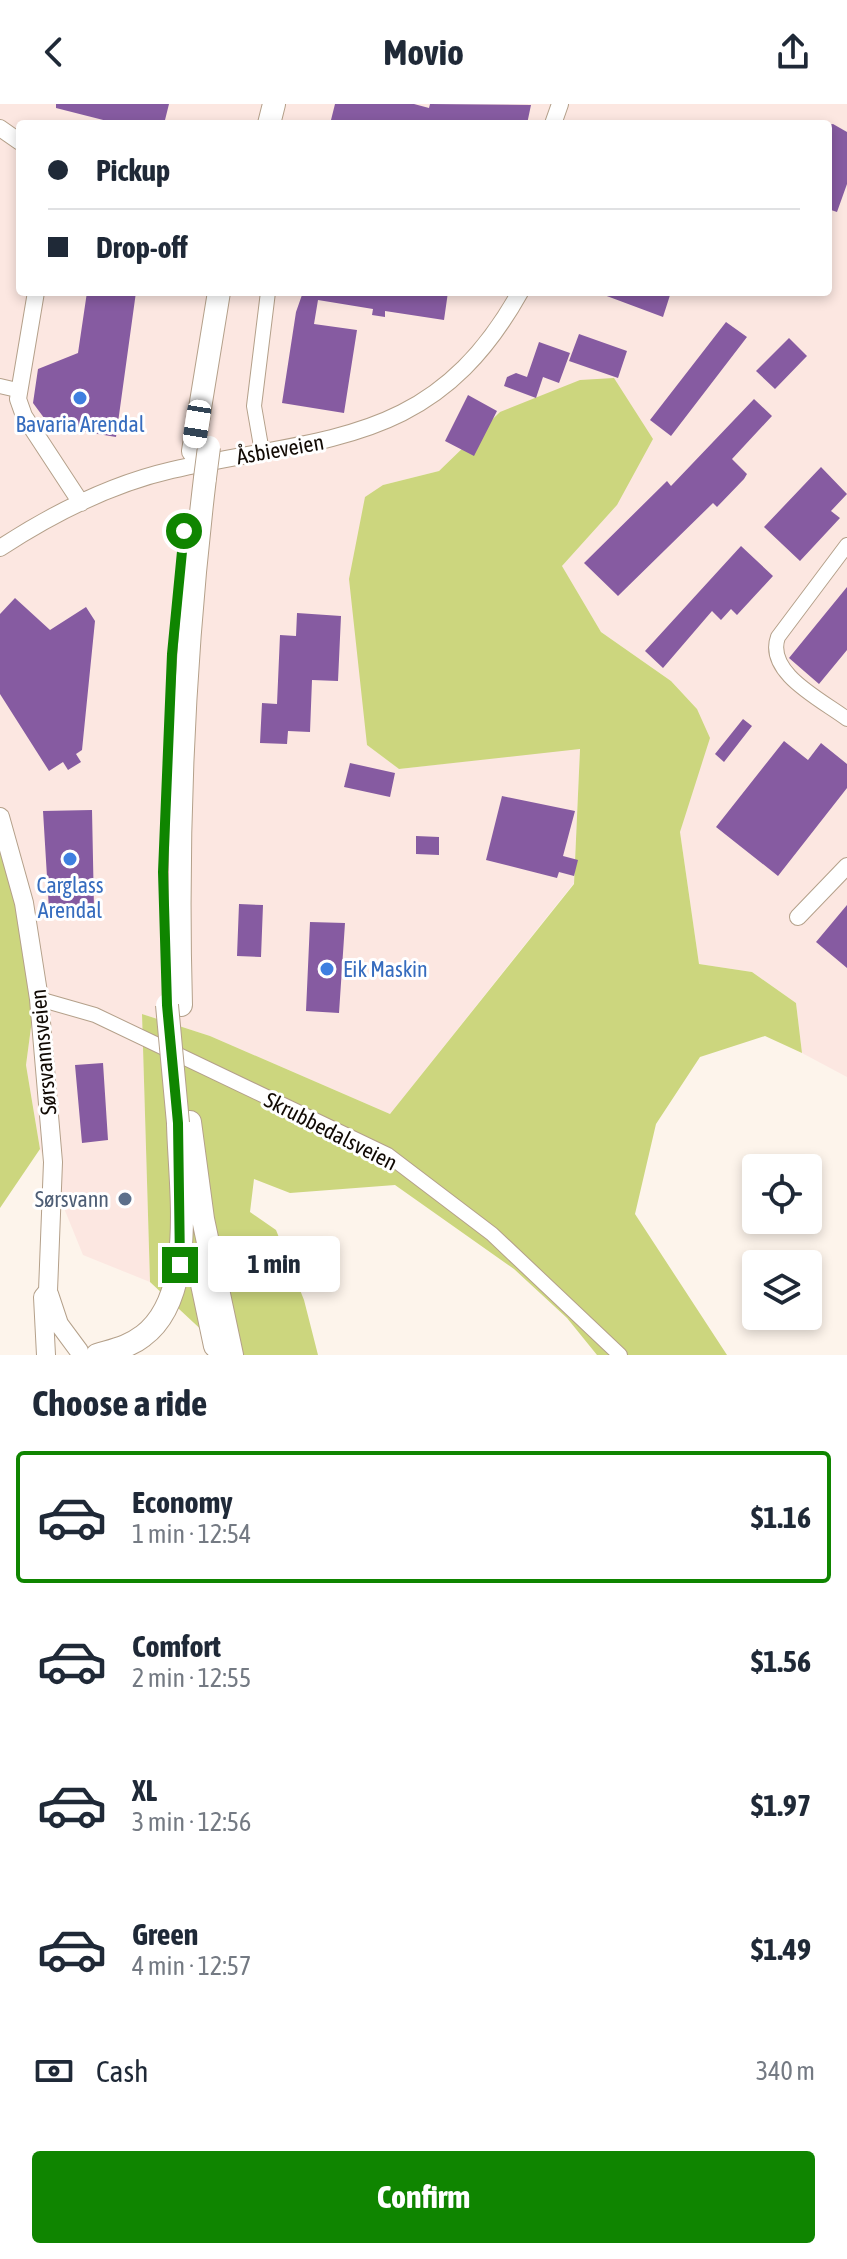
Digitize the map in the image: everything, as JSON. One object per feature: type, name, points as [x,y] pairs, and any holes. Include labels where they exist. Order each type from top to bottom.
[{"type":"highway","points":[[217,1355],[190,1216],[163,872],[172,654],[219,296]]},
{"type":"highway","points":[[201,449],[233,296]]},
{"type":"highway","points":[[87,1354],[142,1337],[159,1321],[173,1292],[180,1265],[184,1122]]},
{"type":"highway","points":[[184,1122],[232,1355]]},
{"type":"main road","name":"Sørsvannsveien","points":[[0,817],[24,903],[39,999],[53,1162],[48,1291],[59,1324],[87,1354]]},
{"type":"main road","name":"Sørsvannsveien","points":[[46,1355],[43,1297],[48,1291]]},
{"type":"main road","points":[[53,1355],[70,1350],[87,1354]]},
{"type":"street","points":[[35,296],[17,390],[24,416],[81,503]]},
{"type":"street","points":[[262,452],[254,406],[268,296]]},
{"type":"street","name":"Åsbieveien","points":[[0,548],[81,503],[169,471],[342,437],[395,418],[420,404],[465,366],[486,343],[517,296]]},
{"type":"street","points":[[0,386],[17,390]]},
{"type":"street","points":[[847,545],[786,626],[774,647],[780,667],[847,719]]},
{"type":"street","points":[[798,917],[847,866]]},
{"type":"street","name":"Skrubbedalsveien","points":[[39,999],[95,1015],[388,1155],[492,1234],[620,1355]]},
{"type":"shaded area","points":[[0,104],[847,104],[847,1077],[802,1053],[796,1003],[752,972],[699,964],[680,832],[689,799],[697,709],[671,681],[601,632],[562,566],[617,505],[500,412],[439,471],[383,485],[367,745],[399,769],[580,748],[574,883],[390,1114],[210,1036],[142,1014],[150,1282],[83,1255],[40,1149],[26,1065],[39,967],[0,839]]},
{"type":"green space","points":[[614,378],[653,439],[617,505],[562,566],[601,632],[671,681],[697,709],[710,738],[680,832],[699,964],[752,972],[796,1003],[802,1053],[765,1036],[700,1057],[656,1124],[635,1214],[727,1355],[597,1355],[567,1318],[514,1269],[395,1185],[290,1193],[254,1179],[250,1212],[276,1230],[304,1300],[318,1355],[213,1355],[208,1336],[150,1282],[142,1014],[210,1036],[390,1114],[574,884],[580,749],[399,769],[367,745],[349,579],[365,497],[383,485],[439,471],[500,412],[580,380]]},
{"type":"green space","points":[[0,839],[39,967],[26,1065],[40,1149],[0,1208]]},
{"type":"building","points":[[56,104],[169,104],[165,120],[103,120],[56,108]]},
{"type":"building","points":[[335,104],[414,104],[429,108],[430,104],[531,105],[528,120],[331,120]]},
{"type":"building","points":[[832,124],[847,132],[847,184],[837,212],[832,210]]},
{"type":"building","points":[[86,296],[135,296],[116,437],[50,426],[33,403],[38,369],[78,353]]},
{"type":"building","points":[[302,296],[447,296],[444,320],[385,311],[385,317],[372,315],[373,309],[318,300],[314,324],[357,330],[344,413],[282,403],[296,312]]},
{"type":"building","points":[[607,296],[670,296],[663,317]]},
{"type":"building","points":[[726,322],[747,337],[671,436],[650,420]]},
{"type":"building","points":[[579,334],[627,351],[618,378],[569,361]]},
{"type":"building","points":[[789,338],[807,356],[775,389],[756,371]]},
{"type":"building","points":[[539,342],[570,353],[559,383],[543,377],[536,398],[504,386],[507,377],[516,373],[527,377]]},
{"type":"building","points":[[468,395],[497,411],[474,456],[445,441]]},
{"type":"building","points":[[754,399],[772,416],[732,459],[747,474],[744,479],[717,507],[713,503],[618,596],[584,563],[667,481],[671,486]]},
{"type":"building","points":[[821,467],[847,494],[831,511],[840,518],[800,561],[764,527]]},
{"type":"building","points":[[741,546],[773,576],[737,615],[731,609],[721,620],[712,611],[663,668],[645,651]]},
{"type":"building","points":[[847,587],[847,650],[819,684],[789,658]]},
{"type":"building","points":[[15,598],[50,630],[86,607],[95,621],[82,750],[76,754],[81,762],[68,770],[63,762],[49,771],[0,694],[0,614]]},
{"type":"building","points":[[297,613],[341,616],[338,681],[312,680],[310,732],[288,731],[287,744],[260,743],[262,703],[277,704],[280,635],[296,636]]},
{"type":"building","points":[[743,719],[752,726],[724,762],[715,754]]},
{"type":"building","points":[[784,741],[808,760],[821,743],[847,764],[847,788],[778,876],[716,827]]},
{"type":"building","points":[[350,763],[395,773],[390,797],[344,787]]},
{"type":"building","points":[[502,796],[575,811],[563,856],[578,860],[574,876],[559,872],[557,878],[486,860]]},
{"type":"building","points":[[92,810],[94,909],[49,910],[43,811]]},
{"type":"building","points":[[416,836],[439,837],[439,855],[416,854]]},
{"type":"building","points":[[239,904],[263,905],[261,957],[237,956]]},
{"type":"building","points":[[847,905],[847,968],[816,942]]},
{"type":"building","points":[[310,922],[345,923],[339,1013],[306,1011]]},
{"type":"building","points":[[103,1063],[108,1140],[82,1143],[75,1065]]},
{"type":"place","name":"Bavaria Arendal","points":[[80,398]]},
{"type":"place","name":"Carglass Arendal","points":[[70,859]]},
{"type":"place","name":"Eik Maskin","points":[[327,969]]},
{"type":"place","name":"Sørsvann","points":[[125,1199]]},
{"type":"route","points":[[180,1265],[178,1123],[167,1005],[163,872],[172,654],[184,531]]}]
